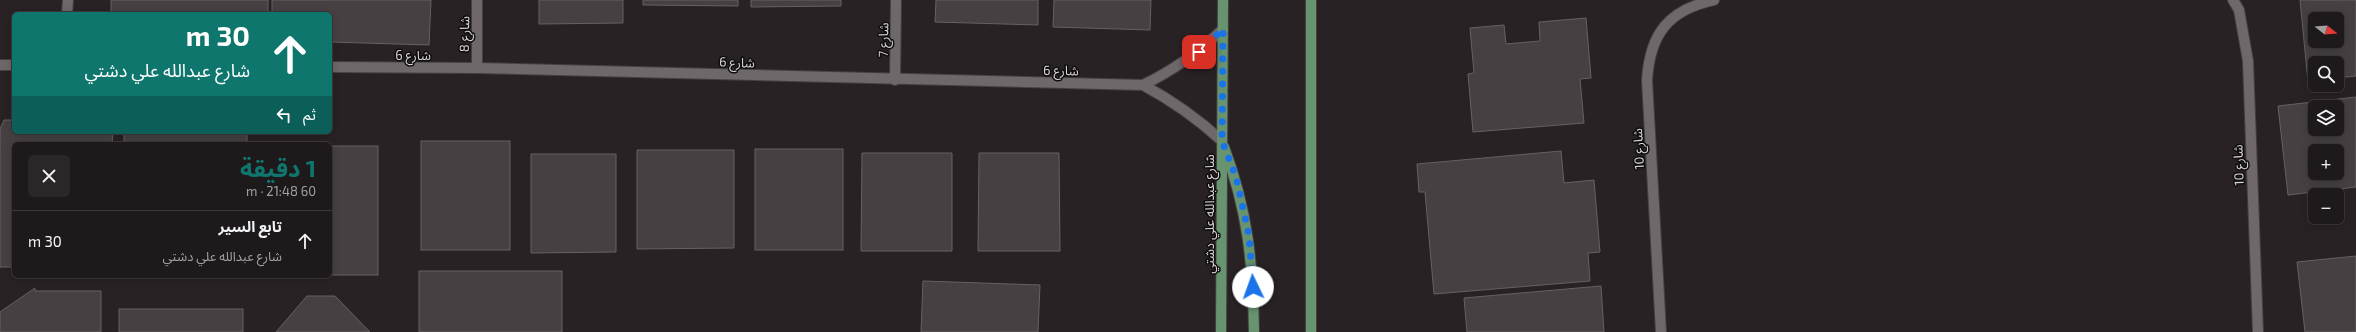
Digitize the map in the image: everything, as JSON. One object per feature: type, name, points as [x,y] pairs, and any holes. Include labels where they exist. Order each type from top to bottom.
[{"type":"main road","name":"شارع عبدالله علي دشتي","points":[[1221,332],[1223,0]]},
{"type":"main road","points":[[1311,0],[1311,332]]},
{"type":"main road","points":[[1222,141],[1236,177],[1249,235],[1253,272],[1254,332]]},
{"type":"street","points":[[67,12],[68,0]]},
{"type":"street","name":"شارع 8","points":[[477,0],[477,68]]},
{"type":"street","name":"شارع 7","points":[[895,80],[896,0]]},
{"type":"street","name":"شارع 10","points":[[1661,332],[1647,80],[1648,61],[1657,36],[1675,16],[1687,8],[1714,0]]},
{"type":"street","name":"شارع 10","points":[[2233,0],[2239,10],[2248,62],[2258,332]]},
{"type":"street","name":"شارع 6","points":[[1143,85],[1178,67],[1199,52],[1223,29]]},
{"type":"street","points":[[0,64],[12,65]]},
{"type":"street","name":"شارع 6","points":[[332,67],[477,68],[895,80],[1143,85],[1177,104],[1198,119],[1222,141]]},
{"type":"building","points":[[111,0],[268,0],[268,12],[111,12]]},
{"type":"building","points":[[272,0],[431,0],[429,45],[332,42],[332,12],[272,12]]},
{"type":"building","points":[[539,0],[623,0],[623,23],[539,24]]},
{"type":"building","points":[[643,0],[738,0],[738,6],[643,5]]},
{"type":"building","points":[[751,0],[841,0],[841,6],[751,7]]},
{"type":"building","points":[[936,0],[1038,0],[1038,25],[935,22]]},
{"type":"building","points":[[1054,0],[1151,0],[1150,30],[1053,27]]},
{"type":"building","points":[[2300,0],[2356,0],[2356,76],[2344,77],[2344,56],[2308,56],[2308,82]]},
{"type":"building","points":[[1586,18],[1591,78],[1580,79],[1584,123],[1473,132],[1468,74],[1474,73],[1470,28],[1504,25],[1506,44],[1540,41],[1539,22]]},
{"type":"building","points":[[2356,97],[2356,187],[2308,188],[2308,193],[2288,195],[2278,106],[2308,103],[2308,136],[2344,136],[2344,100],[2330,100]]},
{"type":"building","points":[[4,120],[12,120],[12,134],[113,134],[112,142],[12,142],[12,267],[0,267],[0,129]]},
{"type":"building","points":[[124,134],[247,134],[247,142],[124,142]]},
{"type":"building","points":[[421,141],[510,141],[510,250],[421,250]]},
{"type":"building","points":[[332,146],[378,146],[378,275],[332,275]]},
{"type":"building","points":[[755,149],[843,149],[843,250],[755,250]]},
{"type":"building","points":[[637,150],[734,150],[734,248],[637,249]]},
{"type":"building","points":[[1561,151],[1564,183],[1594,180],[1600,252],[1588,253],[1590,281],[1434,294],[1425,192],[1419,192],[1417,164]]},
{"type":"building","points":[[862,153],[952,153],[952,251],[861,251]]},
{"type":"building","points":[[979,153],[1059,153],[1060,251],[978,251]]},
{"type":"building","points":[[531,154],[616,154],[616,252],[531,253]]},
{"type":"building","points":[[2356,256],[2356,332],[2305,332],[2297,262]]},
{"type":"building","points":[[419,271],[562,271],[562,332],[419,332]]},
{"type":"building","points":[[923,281],[1040,285],[1038,332],[921,332]]},
{"type":"building","points":[[1601,286],[1604,332],[1467,332],[1464,298]]},
{"type":"building","points":[[35,288],[35,291],[101,291],[101,332],[0,332],[0,312]]},
{"type":"building","points":[[307,296],[335,296],[370,332],[276,332]]},
{"type":"building","points":[[119,309],[243,309],[243,332],[119,332]]},
{"type":"route","points":[[1199,52],[1223,29],[1222,141],[1236,177],[1249,235],[1253,287]]}]
